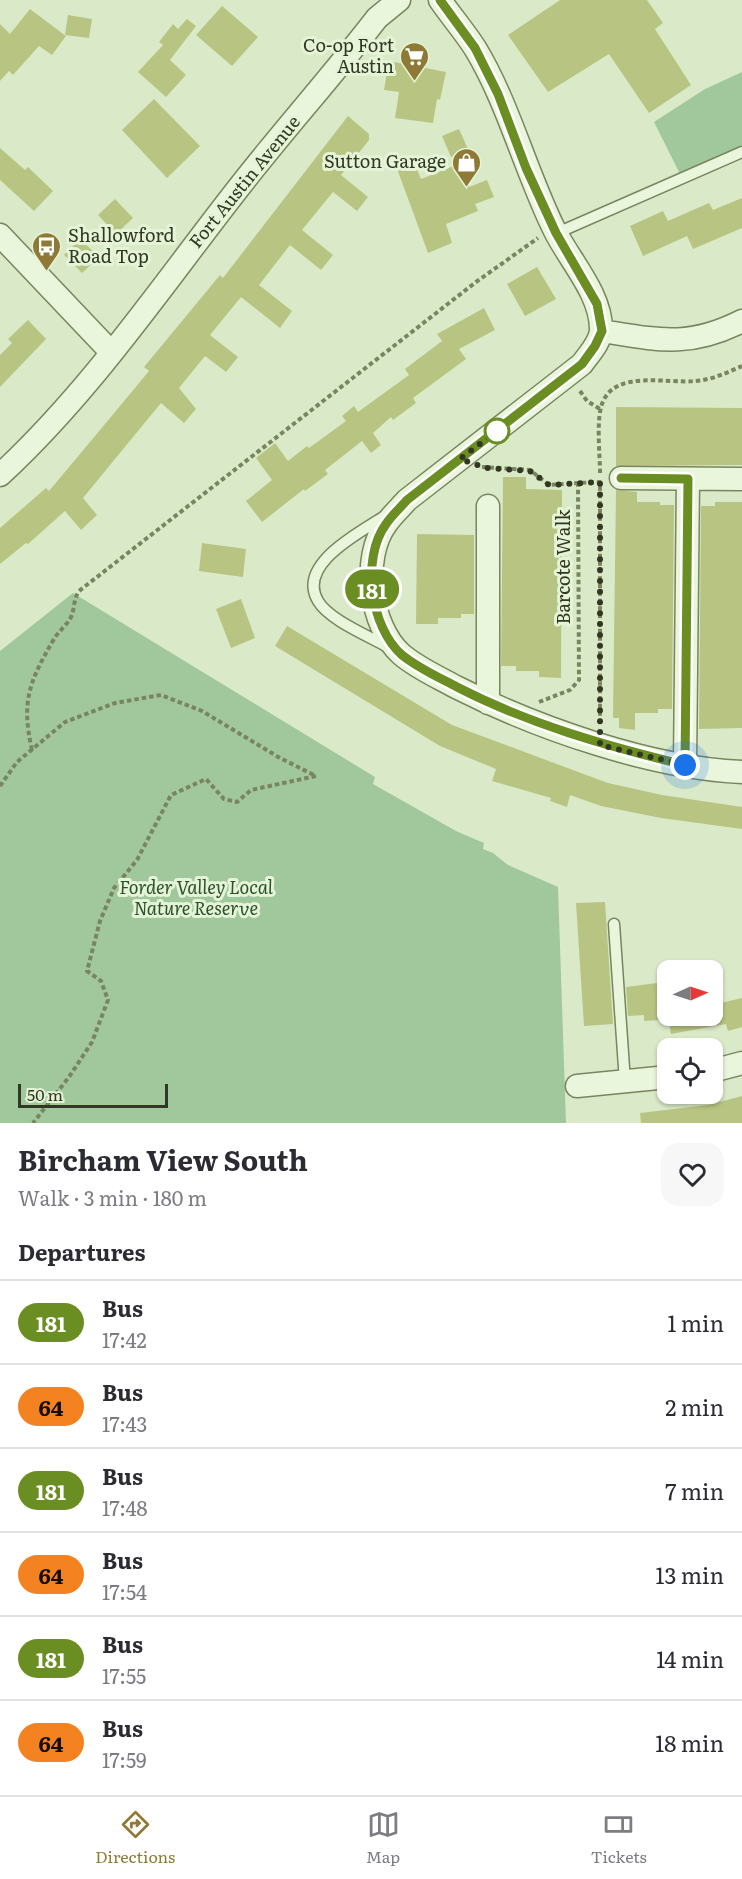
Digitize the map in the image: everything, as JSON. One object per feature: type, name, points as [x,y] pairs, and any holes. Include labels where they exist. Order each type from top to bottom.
[{"type":"street","name":"Fort Austin Avenue","points":[[0,475],[31,446],[111,352],[240,185],[377,18],[399,0]]},
{"type":"street","points":[[440,0],[475,48],[498,94],[526,168],[555,231],[597,304],[602,331],[589,355],[570,376],[407,500],[385,524],[377,541],[372,565],[374,604],[382,625],[400,654],[429,673],[488,703],[600,745],[685,765],[742,772]]},
{"type":"street","points":[[0,235],[111,352]]},
{"type":"street","points":[[602,331],[656,339],[692,340],[715,335],[742,321]]},
{"type":"street","points":[[685,765],[688,479]]},
{"type":"street","points":[[610,480],[742,479]]},
{"type":"street","points":[[488,506],[488,703]]},
{"type":"street","points":[[723,1068],[742,1063]]},
{"type":"street","points":[[577,1086],[657,1078]]},
{"type":"lane","points":[[555,231],[742,152]]},
{"type":"lane","points":[[400,654],[334,616],[318,602],[313,585],[319,565],[334,551],[407,500]]},
{"type":"lane","points":[[614,924],[625,1082]]},
{"type":"path","points":[[32,750],[27,727],[28,686],[55,637],[71,617],[74,598],[80,591],[514,253],[555,231]]},
{"type":"path","points":[[610,480],[600,409],[610,393],[638,381],[704,380],[742,366]]},
{"type":"path","points":[[570,376],[587,400],[600,409]]},
{"type":"path","points":[[460,459],[486,468],[530,471],[549,485],[578,483]]},
{"type":"path","name":"Barcote Walk","points":[[513,712],[570,690],[579,680],[578,483],[610,480],[600,745]]},
{"type":"path","points":[[0,786],[17,762],[65,722],[115,704],[161,695],[202,711],[280,758],[316,776],[251,790],[237,802],[224,798],[206,779],[171,795],[137,860],[114,888],[100,921],[87,970],[101,981],[108,1000],[92,1041],[69,1077],[33,1123]]},
{"type":"green space","points":[[742,72],[742,146],[680,174],[654,122],[705,89]]},
{"type":"green space","name":"Forder Valley Local Nature Reserve","points":[[73,593],[375,777],[373,784],[456,831],[484,843],[483,849],[493,853],[508,865],[558,887],[566,1123],[0,1123],[0,651]]},
{"type":"building","points":[[560,0],[647,0],[663,23],[655,29],[691,85],[649,113],[609,54],[548,92],[508,35]]},
{"type":"building","points":[[222,6],[258,37],[232,66],[196,35]]},
{"type":"building","points":[[30,9],[66,36],[52,55],[39,46],[13,75],[9,71],[0,81],[0,24],[10,34]]},
{"type":"building","points":[[68,15],[92,19],[89,38],[65,35]]},
{"type":"building","points":[[187,19],[196,26],[170,60],[186,75],[166,97],[138,72],[163,45],[159,42],[173,24],[178,29]]},
{"type":"building","name":"Co-op Fort Austin","points":[[389,61],[446,72],[440,100],[437,99],[433,123],[395,118],[399,92],[384,90]]},
{"type":"building","points":[[154,99],[200,146],[167,178],[122,130]]},
{"type":"building","points":[[348,116],[369,134],[369,140],[341,175],[368,197],[357,211],[333,192],[302,230],[333,255],[321,270],[290,245],[259,285],[292,311],[280,328],[241,297],[210,335],[238,357],[226,372],[205,356],[179,388],[196,409],[184,423],[161,403],[83,498],[97,515],[81,530],[65,511],[28,544],[26,543],[0,564],[0,528],[46,488],[49,491],[149,371],[144,367],[220,275],[223,278]]},
{"type":"building","points":[[459,129],[468,149],[451,157],[442,136]]},
{"type":"building","points":[[0,148],[25,170],[28,167],[53,191],[34,211],[0,180]]},
{"type":"building","points":[[413,159],[421,179],[459,164],[469,187],[487,180],[494,197],[475,204],[478,211],[446,224],[452,243],[428,253],[396,166]]},
{"type":"building","points":[[742,198],[742,228],[693,249],[687,236],[643,256],[630,226],[663,211],[668,221],[709,203],[713,210]]},
{"type":"building","points":[[115,199],[133,218],[116,234],[98,215]]},
{"type":"building","points":[[80,239],[99,257],[82,273],[64,255]]},
{"type":"building","points":[[537,267],[556,299],[525,316],[507,284]]},
{"type":"building","points":[[484,308],[495,330],[459,349],[466,359],[413,398],[416,403],[393,420],[391,417],[373,433],[381,445],[371,453],[362,441],[325,470],[328,474],[305,491],[304,489],[262,522],[246,501],[272,480],[256,458],[275,443],[288,461],[307,446],[309,448],[346,421],[342,416],[354,406],[358,412],[409,375],[405,369],[442,341],[437,334]]},
{"type":"building","points":[[28,320],[46,339],[0,387],[0,355],[12,343],[8,339]]},
{"type":"building","points":[[616,407],[742,408],[742,465],[616,466]]},
{"type":"building","points":[[503,477],[526,477],[526,489],[562,490],[561,678],[539,677],[539,671],[516,671],[516,666],[501,666]]},
{"type":"building","points":[[616,490],[637,492],[637,502],[660,502],[660,505],[674,505],[672,709],[658,709],[658,713],[635,713],[635,730],[619,728],[619,718],[613,718]]},
{"type":"building","points":[[715,502],[742,502],[742,728],[699,729],[701,506],[715,506]]},
{"type":"building","points":[[417,534],[474,535],[474,614],[461,614],[461,618],[438,618],[438,624],[416,624]]},
{"type":"building","points":[[202,543],[246,549],[243,577],[199,571]]},
{"type":"building","points":[[241,599],[255,638],[231,648],[216,609]]},
{"type":"building","points":[[287,626],[452,725],[608,783],[662,795],[742,807],[742,829],[661,818],[601,806],[570,795],[567,807],[550,801],[551,798],[492,781],[496,769],[440,746],[275,646]]},
{"type":"building","points":[[605,902],[613,1024],[584,1026],[576,903]]},
{"type":"building","points":[[657,983],[657,1020],[644,1021],[644,1015],[628,1016],[626,987]]},
{"type":"building","points":[[742,998],[742,1027],[728,1031],[726,1024],[723,1025],[723,1002]]},
{"type":"building","points":[[670,1026],[715,1026],[671,1034]]},
{"type":"building","points":[[742,1096],[742,1123],[641,1123],[640,1113],[723,1104],[723,1101]]},
{"type":"bus line","name":"181","points":[[440,0],[475,48],[498,94],[526,168],[556,233],[597,304],[602,331],[595,346],[570,376],[407,500],[385,524],[377,541],[372,565],[371,582],[374,604],[382,625],[400,654],[429,673],[488,703],[600,745],[685,765],[688,479],[621,478]]},
{"type":"place","name":"Co-op Fort Austin","points":[[415,82]]},
{"type":"place","name":"Sutton Garage","points":[[467,188]]},
{"type":"place","name":"Shallowford Road Top","points":[[47,272]]},
{"type":"route","points":[[497,431],[460,459],[486,468],[530,471],[549,485],[600,482],[600,745],[685,765]]}]
